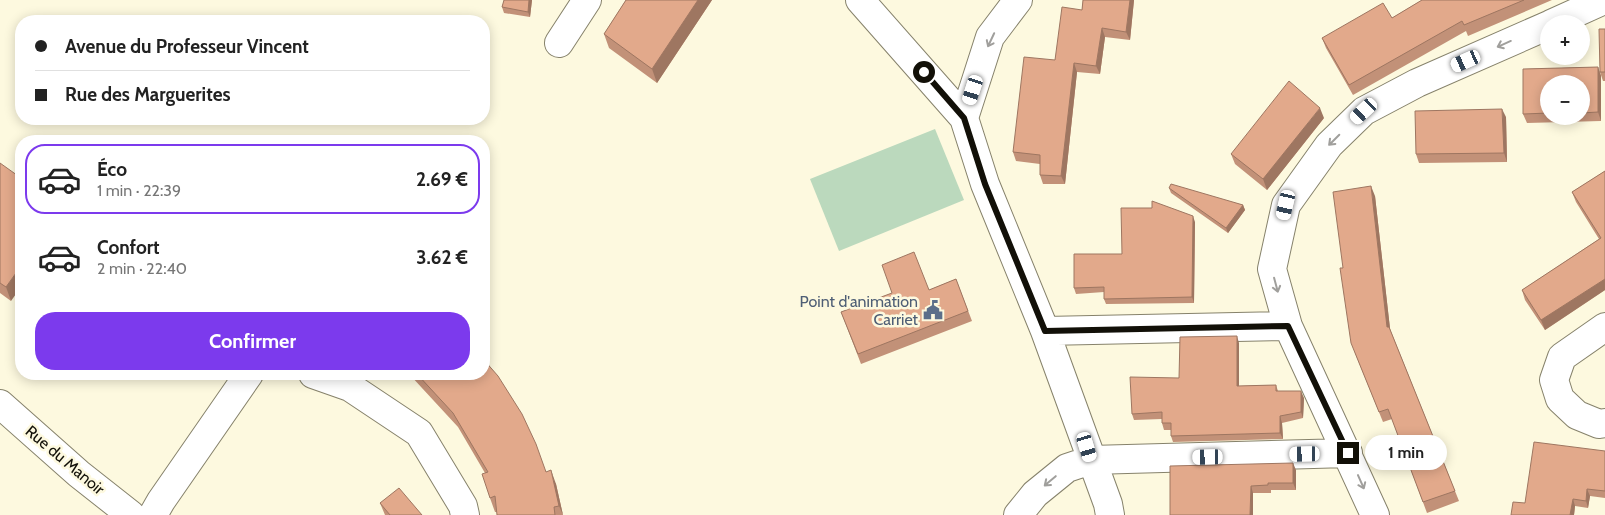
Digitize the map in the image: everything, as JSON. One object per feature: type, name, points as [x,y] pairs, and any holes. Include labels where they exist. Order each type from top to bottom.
[{"type":"street","points":[[559,43],[587,0]]},
{"type":"street","points":[[860,0],[964,118],[985,184],[1045,331],[1108,504],[1110,515]]},
{"type":"street","points":[[964,118],[990,38],[1018,0]]},
{"type":"street","points":[[1570,15],[1604,0]]},
{"type":"street","points":[[1375,515],[1288,326],[1272,269],[1286,205],[1328,145],[1364,111],[1416,83],[1540,28]]},
{"type":"street","points":[[1045,331],[1288,326]]},
{"type":"street","points":[[1605,327],[1562,357],[1554,380],[1560,399],[1578,415],[1600,424],[1605,423]]},
{"type":"street","points":[[157,508],[246,380]]},
{"type":"street","points":[[330,380],[350,387],[419,433],[463,506],[465,515]]},
{"type":"street","name":"Rue du Manoir","points":[[0,404],[80,474],[131,515]]},
{"type":"street","points":[[1018,515],[1035,494],[1067,468],[1091,460],[1348,453]]},
{"type":"green space","points":[[935,129],[964,200],[839,251],[810,179]]},
{"type":"building","points":[[504,0],[529,0],[528,12],[502,7]]},
{"type":"building","points":[[626,0],[698,0],[652,69],[604,34]]},
{"type":"building","points":[[1083,0],[1130,0],[1126,32],[1102,28],[1096,66],[1074,63],[1061,176],[1040,175],[1040,155],[1013,152],[1024,57],[1055,60],[1062,7],[1082,10]]},
{"type":"building","points":[[1422,0],[1524,0],[1464,25],[1462,21],[1349,85],[1322,38],[1383,3],[1392,18]]},
{"type":"building","points":[[1599,29],[1605,29],[1605,72],[1600,72]]},
{"type":"building","points":[[1598,67],[1598,112],[1590,112],[1590,75],[1540,75],[1540,113],[1523,114],[1523,69]]},
{"type":"building","points":[[1289,81],[1320,108],[1263,179],[1231,154]]},
{"type":"building","points":[[1502,109],[1504,153],[1416,154],[1415,111]]},
{"type":"building","points":[[0,163],[15,174],[15,274],[6,287],[0,283]]},
{"type":"building","points":[[1605,171],[1605,279],[1541,320],[1522,290],[1601,238],[1572,192]]},
{"type":"building","points":[[1171,184],[1243,205],[1226,228],[1169,188]]},
{"type":"building","points":[[1371,186],[1387,327],[1389,327],[1455,491],[1423,502],[1388,409],[1379,412],[1351,343],[1340,268],[1343,268],[1333,192]]},
{"type":"building","points":[[1152,201],[1193,216],[1192,297],[1104,299],[1104,287],[1074,288],[1074,254],[1122,254],[1121,208],[1152,208]]},
{"type":"building","points":[[914,252],[929,290],[956,279],[968,311],[858,354],[841,312],[892,293],[882,265]]},
{"type":"building","points":[[1237,336],[1237,386],[1276,385],[1276,391],[1301,391],[1301,412],[1280,416],[1280,433],[1171,436],[1171,423],[1162,423],[1162,412],[1132,414],[1130,377],[1179,378],[1180,337]]},
{"type":"building","points":[[490,367],[522,414],[546,472],[551,470],[559,506],[554,507],[555,515],[497,515],[495,496],[490,498],[482,474],[488,472],[453,413],[423,380],[490,380]]},
{"type":"building","points":[[1534,442],[1605,451],[1605,491],[1587,489],[1586,501],[1573,499],[1570,515],[1511,515],[1513,502],[1525,503]]},
{"type":"building","points":[[1293,463],[1293,483],[1268,483],[1268,485],[1251,486],[1250,515],[1170,515],[1170,466]]},
{"type":"building","points":[[399,488],[422,515],[390,515],[380,503]]},
{"type":"place","name":"Point d'animation Carriet","points":[[933,310]]},
{"type":"route","points":[[924,72],[964,118],[985,184],[1045,331],[1288,326],[1348,453]]}]
